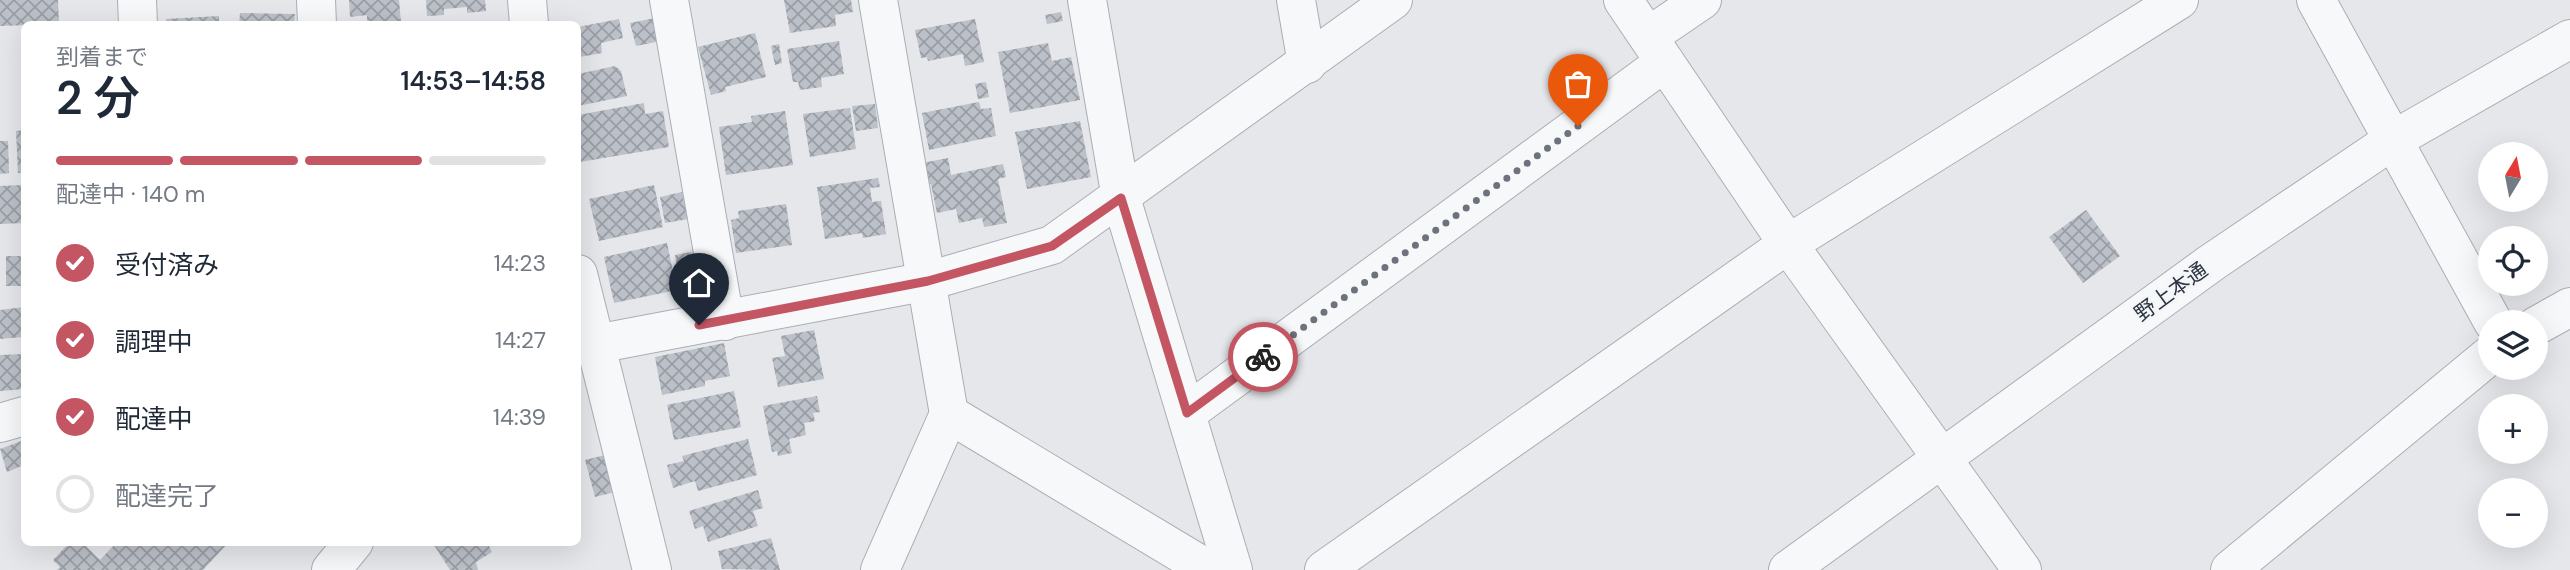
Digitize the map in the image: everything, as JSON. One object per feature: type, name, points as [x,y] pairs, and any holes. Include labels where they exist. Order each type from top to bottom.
[{"type":"street","points":[[136,0],[138,21]]},
{"type":"street","points":[[316,0],[317,21]]},
{"type":"street","points":[[527,0],[528,21]]},
{"type":"street","points":[[669,0],[725,321]]},
{"type":"street","points":[[878,0],[949,414],[880,570]]},
{"type":"street","points":[[1087,0],[1121,198],[1233,570]]},
{"type":"street","points":[[1296,0],[1307,64]]},
{"type":"street","points":[[596,344],[928,281],[1052,246],[1393,0]]},
{"type":"street","points":[[1623,0],[1788,244],[1941,461],[2022,570]]},
{"type":"street","points":[[1187,413],[1657,49],[1702,0]]},
{"type":"street","points":[[1324,570],[1788,244],[2179,0]]},
{"type":"street","points":[[2316,0],[2486,310]]},
{"type":"street","name":"野上本通","points":[[1788,570],[2211,263],[2393,141],[2570,39]]},
{"type":"street","points":[[581,286],[652,570]]},
{"type":"street","points":[[2548,319],[2570,307]]},
{"type":"street","points":[[2230,570],[2478,365]]},
{"type":"street","points":[[949,414],[1209,570]]},
{"type":"street","points":[[0,423],[21,417]]},
{"type":"street","points":[[331,570],[351,546]]},
{"type":"building","points":[[0,0],[58,0],[59,21],[21,21],[21,25],[0,26]]},
{"type":"building","points":[[349,0],[399,0],[401,21],[367,21],[367,15],[350,17]]},
{"type":"building","points":[[426,0],[485,0],[486,11],[467,13],[467,7],[444,9],[444,15],[427,16]]},
{"type":"building","points":[[784,0],[851,0],[853,12],[835,15],[836,26],[790,33]]},
{"type":"building","points":[[1061,12],[1063,21],[1047,24],[1045,15]]},
{"type":"building","points":[[240,13],[295,14],[294,21],[239,21]]},
{"type":"building","points":[[219,16],[219,21],[166,19]]},
{"type":"building","points":[[655,18],[661,41],[636,46],[630,23]]},
{"type":"building","points":[[619,19],[623,38],[601,43],[602,53],[581,57],[581,26]]},
{"type":"building","points":[[975,19],[984,62],[965,66],[963,54],[928,61],[927,57],[921,58],[915,30]]},
{"type":"building","points":[[755,33],[766,77],[725,87],[726,91],[711,95],[698,47]]},
{"type":"building","points":[[839,41],[844,74],[821,78],[822,87],[800,90],[798,82],[793,82],[787,49]]},
{"type":"building","points":[[1048,43],[1052,61],[1071,57],[1080,100],[1010,113],[998,52]]},
{"type":"building","points":[[779,44],[782,63],[775,65],[771,46]]},
{"type":"building","points":[[615,66],[621,71],[627,96],[581,105],[581,73]]},
{"type":"building","points":[[986,82],[989,97],[978,99],[975,84]]},
{"type":"building","points":[[979,102],[981,109],[991,108],[996,136],[929,150],[922,113]]},
{"type":"building","points":[[644,103],[645,114],[663,111],[669,147],[581,162],[581,114]]},
{"type":"building","points":[[875,104],[878,128],[856,131],[852,106]]},
{"type":"building","points":[[850,108],[856,149],[810,157],[803,114]]},
{"type":"building","points":[[785,111],[793,165],[726,175],[719,127],[752,122],[751,116]]},
{"type":"building","points":[[1080,121],[1091,177],[1027,189],[1015,132]]},
{"type":"building","points":[[21,130],[21,173],[18,173],[16,131]]},
{"type":"building","points":[[0,141],[8,141],[9,173],[0,174]]},
{"type":"building","points":[[948,158],[951,175],[1003,164],[1006,177],[998,179],[1007,223],[984,227],[982,218],[959,223],[956,209],[937,213],[931,184],[927,185],[922,163]]},
{"type":"building","points":[[878,178],[880,187],[870,188],[872,202],[881,201],[886,234],[863,238],[862,233],[825,239],[817,187]]},
{"type":"building","points":[[21,185],[21,223],[0,224],[0,186]]},
{"type":"building","points":[[654,185],[663,227],[599,241],[589,199]]},
{"type":"building","points":[[682,192],[688,219],[665,223],[660,197]]},
{"type":"building","points":[[786,204],[792,245],[736,253],[731,220],[739,218],[738,211]]},
{"type":"building","points":[[2086,210],[2120,256],[2083,283],[2049,237]]},
{"type":"building","points":[[667,243],[677,290],[614,303],[604,257]]},
{"type":"building","points":[[691,252],[694,271],[678,273],[675,255]]},
{"type":"building","points":[[6,256],[21,256],[21,286],[6,286]]},
{"type":"building","points":[[21,307],[21,337],[0,339],[0,310]]},
{"type":"building","points":[[814,330],[824,379],[778,387],[772,358],[785,356],[781,336]]},
{"type":"building","points":[[724,343],[730,376],[705,381],[705,386],[662,395],[655,357]]},
{"type":"building","points":[[21,354],[21,389],[0,391],[0,355]]},
{"type":"building","points":[[734,391],[741,427],[674,440],[667,405]]},
{"type":"building","points":[[817,396],[820,412],[813,413],[815,421],[804,423],[806,435],[789,439],[792,453],[778,456],[777,451],[772,452],[763,406]]},
{"type":"building","points":[[748,439],[757,475],[698,491],[695,481],[673,488],[667,465],[684,461],[682,456]]},
{"type":"building","points":[[21,441],[21,466],[7,472],[0,449]]},
{"type":"building","points":[[605,455],[615,492],[595,497],[585,460]]},
{"type":"building","points":[[758,490],[763,508],[753,511],[758,526],[708,542],[703,526],[695,529],[689,511]]},
{"type":"building","points":[[771,538],[780,570],[722,569],[718,551]]},
{"type":"building","points":[[66,546],[86,546],[100,560],[113,546],[225,546],[203,570],[57,570],[60,567],[53,560]]},
{"type":"building","points":[[435,546],[489,546],[492,552],[476,562],[478,570],[450,570]]},
{"type":"way so far","points":[[1263,357],[1578,126]]},
{"type":"route","points":[[699,325],[928,281],[1052,246],[1121,198],[1187,413],[1263,357]]}]
